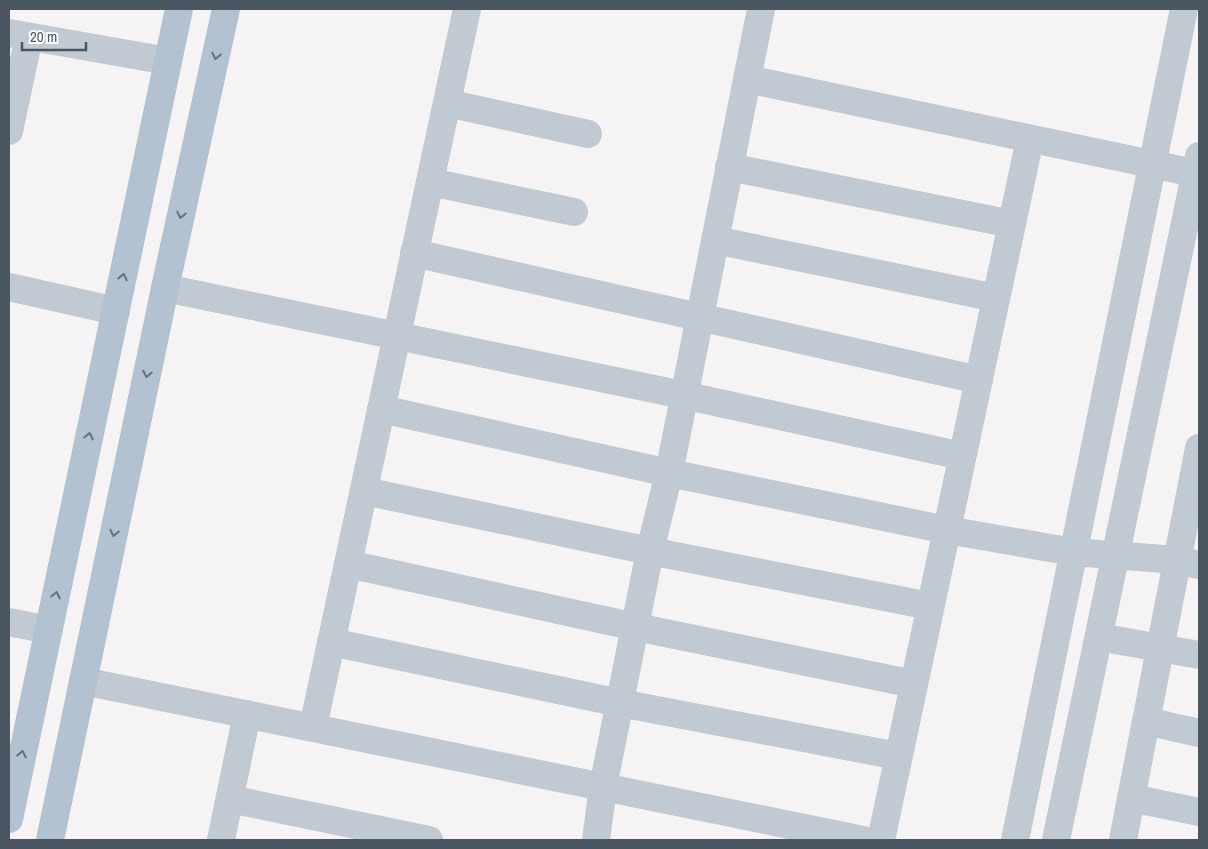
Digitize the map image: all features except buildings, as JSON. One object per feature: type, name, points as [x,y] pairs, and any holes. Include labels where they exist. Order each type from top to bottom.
[{"type":"main road","points":[[9,819],[178,9]]},
{"type":"main road","points":[[50,840],[165,288],[226,9]]},
{"type":"street","points":[[313,728],[467,9]]},
{"type":"street","points":[[596,840],[603,787],[650,551],[669,473],[761,9]]},
{"type":"street","points":[[1015,840],[1184,9]]},
{"type":"street","points":[[10,121],[19,35],[168,61]]},
{"type":"street","points":[[747,79],[1152,165],[1198,168],[1189,256],[1116,555],[1056,840]]},
{"type":"street","points":[[446,103],[588,134]]},
{"type":"street","points":[[881,840],[1030,139]]},
{"type":"street","points":[[729,167],[1012,224]]},
{"type":"street","points":[[430,182],[574,212]]},
{"type":"street","points":[[715,240],[996,298]]},
{"type":"street","points":[[414,253],[978,380]]},
{"type":"street","points":[[9,287],[116,311]]},
{"type":"street","points":[[165,288],[683,395],[962,456]]},
{"type":"street","points":[[381,409],[669,473],[947,530],[1073,552],[1188,562]]},
{"type":"street","points":[[1123,840],[1161,647],[1188,562],[1199,448]]},
{"type":"street","points":[[364,491],[650,551],[930,606]]},
{"type":"street","points":[[348,564],[636,627],[914,684]]},
{"type":"street","points":[[9,622],[49,630]]},
{"type":"street","points":[[1099,637],[1199,655]]},
{"type":"street","points":[[331,642],[620,703],[898,756]]},
{"type":"street","points":[[83,681],[863,840]]},
{"type":"street","points":[[221,840],[248,714]]},
{"type":"street","points":[[1146,721],[1199,733]]},
{"type":"street","points":[[1131,798],[1199,812]]},
{"type":"street","points":[[230,799],[429,840]]}]
